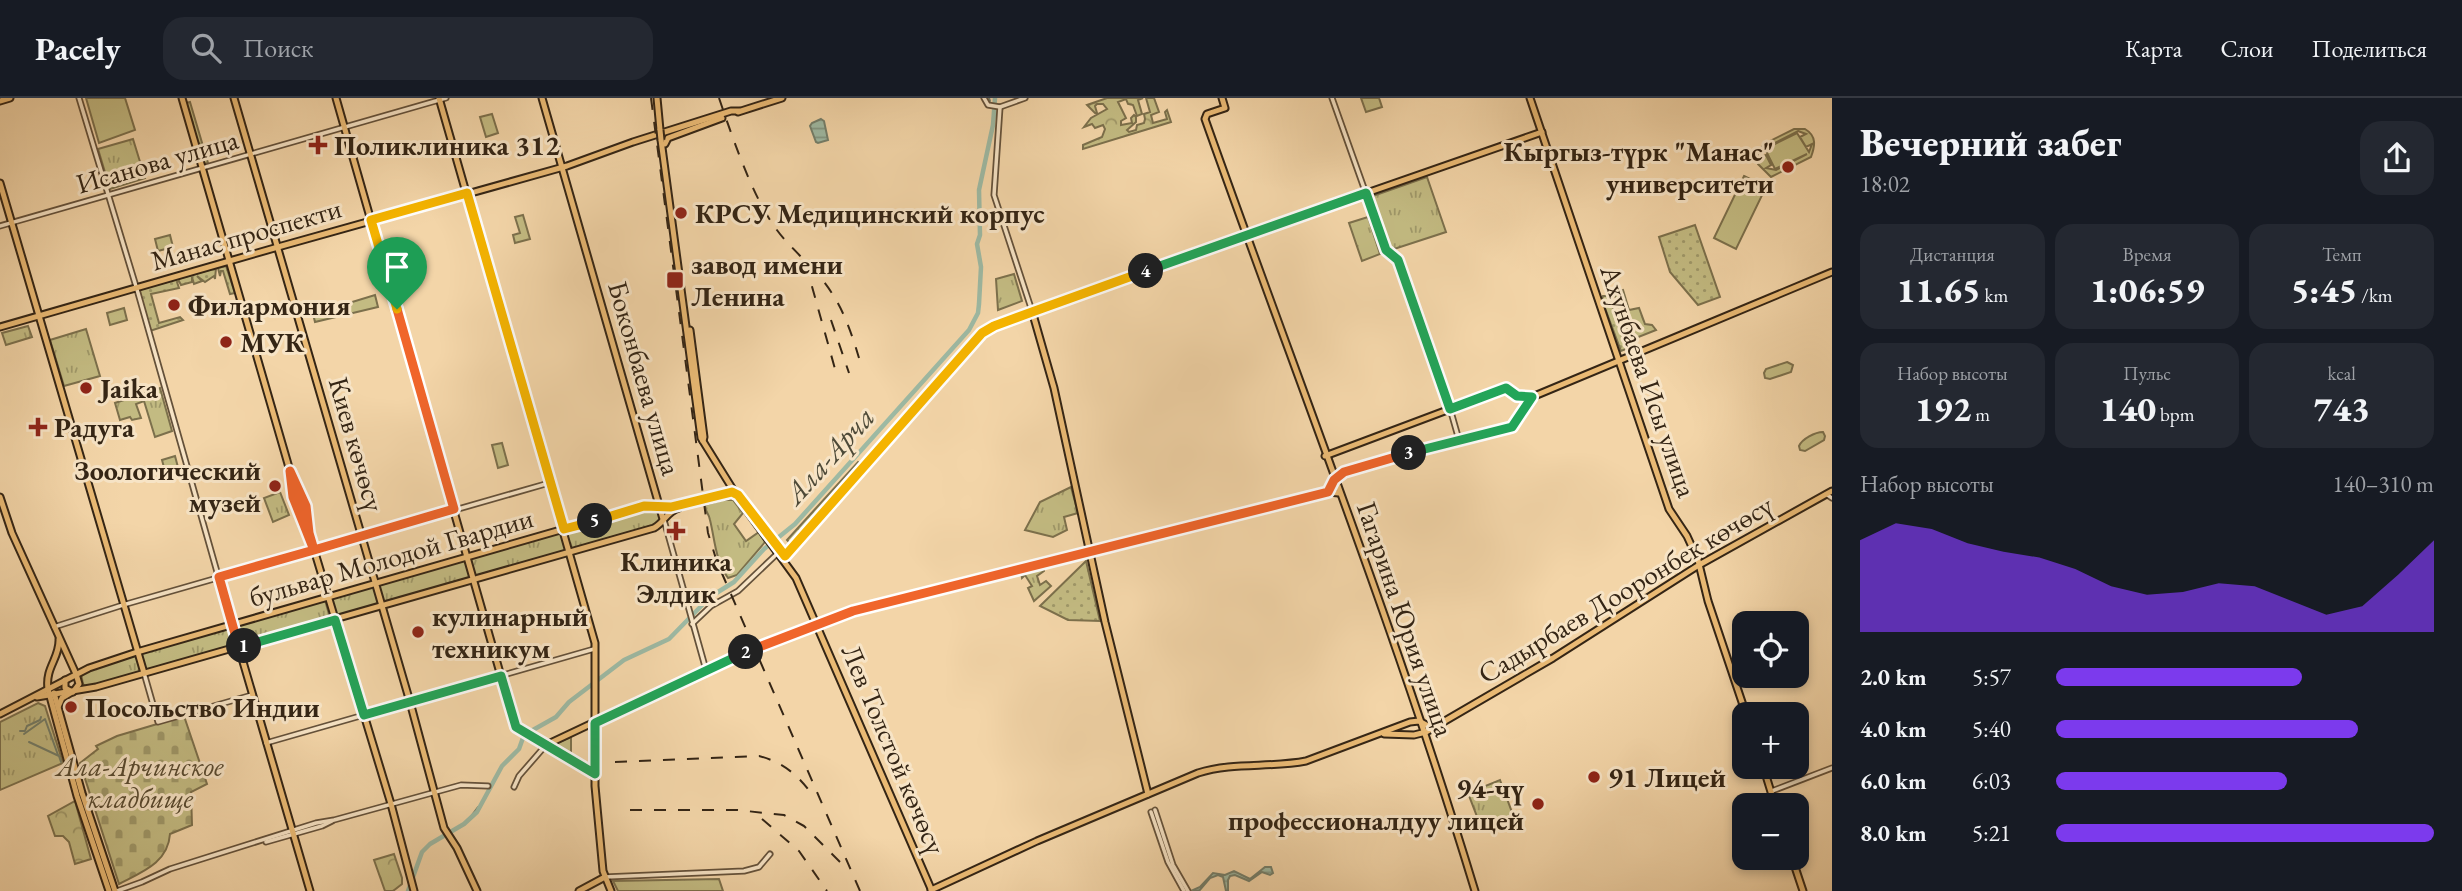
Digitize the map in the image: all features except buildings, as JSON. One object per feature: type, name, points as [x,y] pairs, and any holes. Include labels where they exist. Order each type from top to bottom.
[{"type":"main road","points":[[0,101],[10,98]]},
{"type":"main road","points":[[183,98],[290,471],[293,497],[309,533],[391,804],[414,891]]},
{"type":"main road","name":"Киев көчөсү","points":[[234,98],[446,831],[477,891]]},
{"type":"main road","points":[[336,98],[514,722],[528,736],[595,774]]},
{"type":"main road","name":"Боконбаева улица","points":[[542,98],[663,519]]},
{"type":"main road","points":[[658,98],[700,433],[731,484],[732,493]]},
{"type":"main road","points":[[662,129],[721,116],[782,98]]},
{"type":"main road","name":"Гагарина Юрия улица","points":[[1222,98],[1225,108],[1207,114],[1204,118],[1423,732],[1475,891]]},
{"type":"main road","name":"Ахунбаева Исы улица","points":[[1530,98],[1669,509],[1687,536],[1699,565],[1708,601],[1742,702]]},
{"type":"main road","points":[[441,99],[591,625],[595,648],[595,774],[605,877],[611,891]]},
{"type":"main road","points":[[663,141],[721,116]]},
{"type":"main road","name":"Манас проспекти","points":[[0,327],[562,167],[721,116]]},
{"type":"main road","points":[[779,552],[979,336],[994,326],[1542,132]]},
{"type":"main road","points":[[0,183],[144,673]]},
{"type":"main road","points":[[1325,456],[1506,388],[1517,396],[1532,397],[1832,272]]},
{"type":"main road","points":[[1032,312],[1054,387],[1089,552],[1148,794]]},
{"type":"main road","points":[[1328,492],[1334,480],[1344,472],[1514,426],[1532,397]]},
{"type":"main road","points":[[546,745],[754,649],[853,611],[1328,492],[1339,493]]},
{"type":"main road","name":"бульвар Молодой Гвардии","points":[[51,692],[76,674],[137,652],[644,506],[678,506],[732,493]]},
{"type":"main road","name":"бульвар Молодой Гвардии","points":[[0,715],[32,698],[51,692],[73,692],[239,648],[654,527],[675,509],[732,493]]},
{"type":"main road","name":"Лев Толстой көчөсү","points":[[732,493],[770,539]]},
{"type":"main road","name":"Лев Толстой көчөсү","points":[[732,493],[801,582],[931,890]]},
{"type":"main road","name":"Садырбаев Дооронбек көчөсү","points":[[1414,735],[1440,723],[1553,658],[1699,565],[1829,493]]},
{"type":"main road","points":[[0,497],[12,533],[76,674],[79,686],[60,700],[58,708]]},
{"type":"main road","points":[[59,639],[58,650],[48,673],[55,716],[112,890]]},
{"type":"main road","points":[[239,648],[310,891]]},
{"type":"main road","points":[[65,680],[65,688],[73,692]]},
{"type":"main road","points":[[51,692],[112,890]]},
{"type":"main road","points":[[32,698],[46,700],[55,716]]},
{"type":"main road","points":[[931,890],[1148,794],[1214,769],[1288,765],[1306,761],[1410,722],[1419,721],[1428,726],[1440,723]]},
{"type":"main road","points":[[1410,722],[1408,730],[1414,735]]},
{"type":"main road","points":[[1381,733],[1414,735]]},
{"type":"main road","points":[[1767,779],[1771,792]]},
{"type":"main road","points":[[1796,870],[1803,891]]},
{"type":"main road","points":[[579,891],[605,877]]},
{"type":"street","points":[[79,98],[239,648]]},
{"type":"street","points":[[984,98],[986,104],[991,107],[1025,98]]},
{"type":"street","points":[[1332,98],[1386,250],[1398,260],[1459,440]]},
{"type":"street","name":"Исанова улица","points":[[0,226],[441,99]]},
{"type":"street","points":[[999,107],[993,195],[1032,312]]},
{"type":"street","points":[[54,627],[550,482]]},
{"type":"street","points":[[1829,493],[1832,498]]},
{"type":"street","name":"Боконбаева улица","points":[[663,519],[706,670]]},
{"type":"street","points":[[692,623],[711,606],[736,593],[779,552]]},
{"type":"street","points":[[266,743],[595,648]]},
{"type":"street","points":[[144,673],[158,722],[253,695]]},
{"type":"street","points":[[514,787],[519,776],[546,745]]},
{"type":"street","points":[[1771,792],[1832,768]]},
{"type":"street","points":[[112,890],[247,845],[322,826],[391,804],[461,785],[488,786]]},
{"type":"street","points":[[1153,811],[1168,862],[1186,891]]},
{"type":"street","points":[[605,877],[744,872],[759,867],[770,854]]},
{"type":"green space","points":[[86,98],[125,98],[135,130],[99,143]]},
{"type":"green space","points":[[1107,98],[1143,98],[1138,100],[1142,114],[1137,116],[1133,105],[1128,104],[1126,99],[1118,102],[1126,118],[1121,121],[1121,125],[1132,123],[1131,118],[1134,115],[1136,117],[1136,122],[1127,130],[1129,132],[1144,123],[1144,114],[1150,112],[1146,98],[1154,98],[1159,112],[1151,115],[1153,123],[1167,119],[1167,110],[1171,122],[1083,149],[1083,145],[1102,137],[1105,129],[1103,125],[1095,128],[1092,124],[1084,127],[1091,118],[1107,109],[1103,104],[1097,104],[1095,113],[1087,105]]},
{"type":"green space","points":[[1361,98],[1379,98],[1382,107],[1366,112]]},
{"type":"green space","points":[[190,102],[208,163],[203,164],[186,103]]},
{"type":"green space","points":[[492,114],[498,133],[486,137],[480,117]]},
{"type":"green space","points":[[1794,129],[1805,129],[1812,135],[1814,142],[1811,157],[1771,177],[1758,164],[1759,151],[1764,144]],"holes":[[[1798,131],[1806,134],[1800,137],[1806,147],[1812,144],[1809,152],[1797,133],[1765,149],[1775,169],[1807,154],[1776,170],[1766,168],[1771,165],[1766,155],[1760,157],[1763,149]]]},
{"type":"green space","points":[[133,139],[145,178],[110,189],[98,149]]},
{"type":"green space","points":[[1744,176],[1766,187],[1736,249],[1714,238]]},
{"type":"green space","points":[[1427,177],[1446,232],[1388,251],[1370,197]]},
{"type":"green space","points":[[523,215],[530,239],[515,243],[513,235],[520,233],[515,217]]},
{"type":"green space","points":[[1368,217],[1380,254],[1362,261],[1349,223]]},
{"type":"green space","points":[[1695,225],[1720,297],[1698,305],[1670,272],[1659,237]]},
{"type":"green space","points":[[170,235],[173,247],[158,251],[155,239]]},
{"type":"green space","points":[[226,266],[235,293],[230,294],[223,271],[220,276],[218,268]]},
{"type":"green space","points":[[216,268],[215,279],[214,276],[205,282],[197,276],[202,281],[194,284],[192,277],[192,282],[181,285],[177,282],[179,288],[151,294],[159,323],[180,317],[183,320],[150,331],[139,290]]},
{"type":"green space","points":[[1014,274],[1022,301],[998,310],[996,279]]},
{"type":"green space","points":[[1623,290],[1629,310],[1639,308],[1645,324],[1652,325],[1656,330],[1631,340],[1614,293]]},
{"type":"green space","points":[[375,295],[378,307],[315,322],[313,314]]},
{"type":"green space","points":[[1603,296],[1609,296],[1626,349],[1621,351],[1602,300]]},
{"type":"green space","points":[[124,308],[127,320],[110,325],[107,313]]},
{"type":"green space","points":[[28,326],[32,337],[6,345],[2,333]]},
{"type":"green space","points":[[86,329],[100,376],[64,386],[50,340]]},
{"type":"green space","points":[[1787,362],[1793,365],[1791,372],[1765,378],[1766,369]]},
{"type":"green space","points":[[160,388],[172,431],[155,437],[144,401],[136,404],[141,418],[120,420],[115,403]]},
{"type":"green space","points":[[1823,432],[1824,440],[1805,451],[1800,450],[1799,446],[1806,438]]},
{"type":"green space","points":[[502,443],[508,465],[498,468],[492,445]]},
{"type":"green space","points":[[175,456],[179,471],[166,475],[162,460]]},
{"type":"green space","points":[[858,462],[863,466],[792,545],[787,540]]},
{"type":"green space","points":[[1071,487],[1078,513],[1064,517],[1067,530],[1053,537],[1025,530],[1040,502]]},
{"type":"green space","points":[[280,492],[289,515],[273,522],[264,498]]},
{"type":"green space","points":[[722,500],[733,500],[743,513],[734,524],[746,541],[759,532],[765,542],[737,575],[728,578],[718,557],[705,507]]},
{"type":"green space","points":[[649,507],[657,508],[660,519],[654,525],[571,549],[566,531]]},
{"type":"green space","points":[[562,532],[567,550],[475,576],[470,558]]},
{"type":"green space","points":[[466,559],[471,578],[383,603],[378,585]]},
{"type":"green space","points":[[1086,561],[1100,621],[1068,620],[1040,606]]},
{"type":"green space","points":[[1042,566],[1044,571],[1037,576],[1040,585],[1046,581],[1051,586],[1034,601],[1028,588],[1032,586],[1025,575],[1022,578],[1021,572]]},
{"type":"green space","points":[[374,586],[379,604],[336,616],[331,598]]},
{"type":"green space","points":[[325,600],[330,618],[240,644],[234,626]]},
{"type":"green space","points":[[231,627],[236,645],[144,671],[139,653]]},
{"type":"green space","points":[[136,654],[141,672],[86,687],[83,684],[81,674],[101,664]]},
{"type":"green space","points":[[38,703],[45,706],[63,763],[0,790],[0,722]]},
{"type":"green space","name":"Ала-Арчинское кладбище","points":[[184,716],[207,784],[191,792],[192,825],[170,834],[168,844],[159,859],[145,871],[119,884],[80,763],[98,749],[96,746],[117,736]]},
{"type":"green space","points":[[571,737],[571,757],[552,745]]},
{"type":"green space","points":[[1500,780],[1513,815],[1481,827],[1468,793]]},
{"type":"green space","points":[[75,801],[91,859],[75,864],[69,842],[63,836],[55,836],[48,816]]},
{"type":"green space","points":[[394,854],[402,884],[393,891],[385,891],[374,860]]},
{"type":"green space","points":[[719,879],[723,891],[618,891],[613,881]]},
{"type":"shaded area","points":[[821,119],[824,121],[828,140],[818,143],[810,126]]},
{"type":"shaded area","points":[[1265,867],[1271,867],[1273,873],[1270,875],[1262,872],[1249,881],[1235,875],[1230,876],[1228,891],[1223,877],[1218,875],[1210,878],[1199,891],[1193,890],[1200,887],[1213,873],[1225,875],[1234,871],[1250,879]]},
{"type":"waterway","name":"Ала-Арча","points":[[408,891],[422,852],[477,812],[502,766],[519,749],[524,735],[556,717],[569,702],[624,660],[669,639],[710,597],[734,582],[764,549],[795,524],[969,330],[978,313],[981,267],[977,244],[980,235],[979,190],[993,125],[995,98]]},
{"type":"waterway","points":[[20,731],[25,731],[27,726],[41,717]]},
{"type":"waterway","points":[[24,734],[45,719],[58,755]]},
{"type":"waterway","points":[[29,742],[59,756],[61,762]]},
{"type":"waterway","name":"Ала-Арча","points":[[469,819],[478,807]]},
{"type":"railway","points":[[651,98],[708,533],[717,562],[860,891]]},
{"type":"railway","points":[[719,98],[743,164],[766,213],[779,233],[834,296],[859,358]]},
{"type":"railway","points":[[801,265],[811,283],[837,376]]},
{"type":"railway","points":[[831,320],[849,373]]},
{"type":"railway","points":[[615,762],[759,756],[788,770],[811,793]]},
{"type":"railway","points":[[630,810],[737,810],[784,815],[804,826],[843,865]]},
{"type":"railway","points":[[762,819],[799,851],[827,891]]},
{"type":"place","name":"Поликлиника 312","points":[[318,145]]},
{"type":"place","name":"Кыргыз-түрк \"Манас\" университети","points":[[1788,167]]},
{"type":"place","name":"КРСУ Медицинский корпус","points":[[681,213]]},
{"type":"place","name":"завод имени Ленина","points":[[675,280]]},
{"type":"place","name":"Филармония","points":[[174,305]]},
{"type":"place","name":"МУК","points":[[226,342]]},
{"type":"place","name":"Jaika","points":[[86,388]]},
{"type":"place","name":"Радуга","points":[[38,427]]},
{"type":"place","name":"Зоологический музей","points":[[275,486]]},
{"type":"place","name":"Клиника Элдик","points":[[676,531]]},
{"type":"place","name":"кулинарный техникум","points":[[418,632]]},
{"type":"place","name":"Посольство Индии","points":[[71,707]]},
{"type":"place","name":"91 Лицей","points":[[1594,777]]},
{"type":"place","name":"94-чү профессионалдуу лицей","points":[[1538,804]]},
{"type":"route","points":[[397,309],[371,220],[467,193],[564,529],[644,506],[678,506],[732,492],[738,495],[785,556],[975,340],[994,326],[1366,193],[1386,250],[1398,260],[1450,409],[1506,388],[1522,398],[1532,397],[1512,427],[1344,472],[1334,480],[1328,492],[1028,566],[853,611],[817,623],[692,676],[595,723],[595,774],[516,727],[501,676],[364,715],[335,620],[239,648],[219,577],[314,550],[306,506],[290,471],[292,494],[314,550],[454,509],[397,309]]}]
